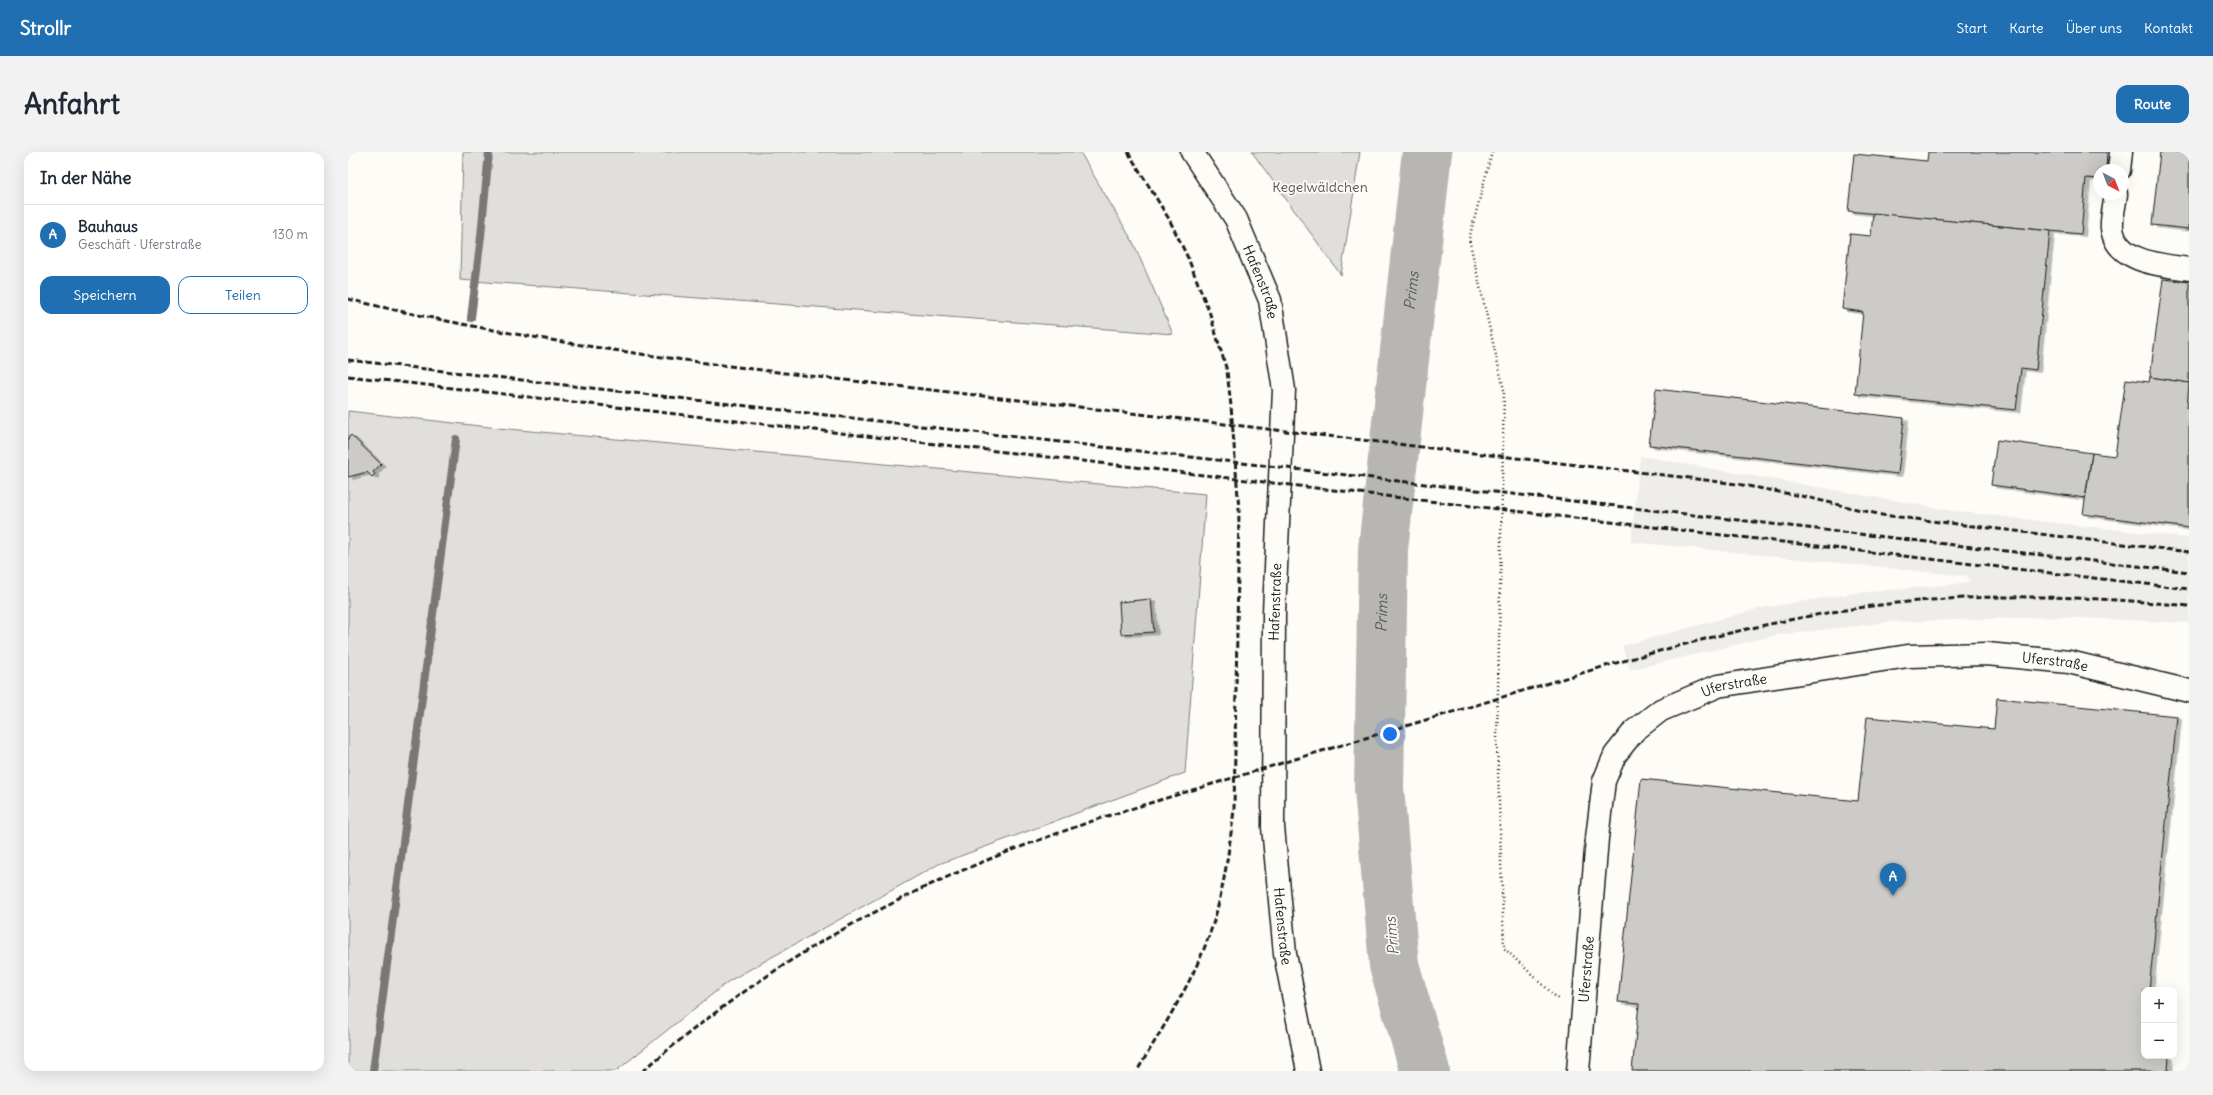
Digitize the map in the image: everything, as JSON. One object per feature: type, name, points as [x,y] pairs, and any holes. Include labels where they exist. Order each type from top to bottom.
[{"type":"street","name":"Hafenstraße","points":[[1192,152],[1236,219],[1270,300],[1284,390],[1274,612],[1273,827],[1285,954],[1308,1071]]},
{"type":"street","points":[[2120,164],[2121,152]]},
{"type":"street","points":[[2115,200],[2112,228],[2117,241],[2129,256],[2156,264],[2180,267]]},
{"type":"street","name":"Uferstraße","points":[[1578,1071],[1597,838],[1604,781],[1615,755],[1634,731],[1661,710],[1718,686],[1908,656],[1987,654],[2069,662],[2189,691]]},
{"type":"path","points":[[1492,152],[1469,239],[1504,390],[1502,555],[1497,741],[1504,948],[1582,1022]]},
{"type":"shaded area","points":[[1640,456],[1954,511],[2189,538],[2189,623],[2059,617],[1890,622],[1777,635],[1630,670],[1622,646],[1761,608],[1856,593],[1969,583],[1968,576],[1631,542]]},
{"type":"green space","points":[[463,152],[1080,152],[1133,242],[1173,334],[460,280]]},
{"type":"green space","name":"Kegelwäldchen","points":[[1252,152],[1360,152],[1341,275]]},
{"type":"green space","points":[[348,411],[498,428],[1206,494],[1185,773],[939,864],[729,981],[616,1071],[348,1071]]},
{"type":"building","points":[[1928,152],[2107,152],[2106,164],[2093,164],[2093,179],[2086,178],[2081,234],[1848,211],[1854,154],[1927,161]]},
{"type":"building","points":[[2160,152],[2189,152],[2189,229],[2152,225]]},
{"type":"building","points":[[1873,213],[2050,231],[2036,370],[2021,368],[2016,410],[1855,394],[1863,312],[1842,309],[1850,234],[1871,236]]},
{"type":"building","points":[[2163,279],[2189,282],[2189,383],[2150,377]]},
{"type":"building","points":[[2150,377],[2189,383],[2187,408],[2189,408],[2189,528],[2083,514],[2092,453],[2115,456],[2126,379],[2149,382]]},
{"type":"building","points":[[1656,389],[1904,418],[1898,474],[1649,445]]},
{"type":"building","points":[[351,435],[381,464],[373,472],[375,474],[372,477],[367,472],[348,477],[348,439]]},
{"type":"building","points":[[1997,440],[2092,453],[2085,498],[1991,485]]},
{"type":"building","points":[[1151,599],[1154,632],[1121,634],[1119,602]]},
{"type":"building","points":[[1997,698],[2177,716],[2149,987],[2141,987],[2141,1059],[2169,1059],[2168,1071],[1632,1071],[1639,1004],[1618,1002],[1641,779],[1858,801],[1867,717],[1994,729]]},
{"type":"waterway","points":[[471,318],[489,152]]},
{"type":"waterway","name":"Prims","points":[[1425,1071],[1394,965],[1379,788],[1383,549],[1427,152]]},
{"type":"waterway","points":[[373,1071],[456,439]]},
{"type":"railway","points":[[1128,152],[1169,219],[1188,258],[1210,314],[1227,371],[1239,510],[1234,810],[1226,869],[1220,899],[1212,927],[1197,965],[1137,1071]]},
{"type":"railway","points":[[348,299],[497,331],[647,355],[798,375],[1737,484],[1806,497],[1882,515],[2189,552]]},
{"type":"railway","points":[[348,360],[2189,572]]},
{"type":"railway","points":[[348,376],[2189,589]]},
{"type":"railway","points":[[643,1071],[731,1001],[793,959],[858,921],[916,891],[994,857],[1101,818],[1292,760],[1622,661],[1716,636],[1810,616],[1899,603],[1982,597],[2106,599],[2189,606]]},
{"type":"place","name":"Bauhaus","points":[[1893,896]]}]
